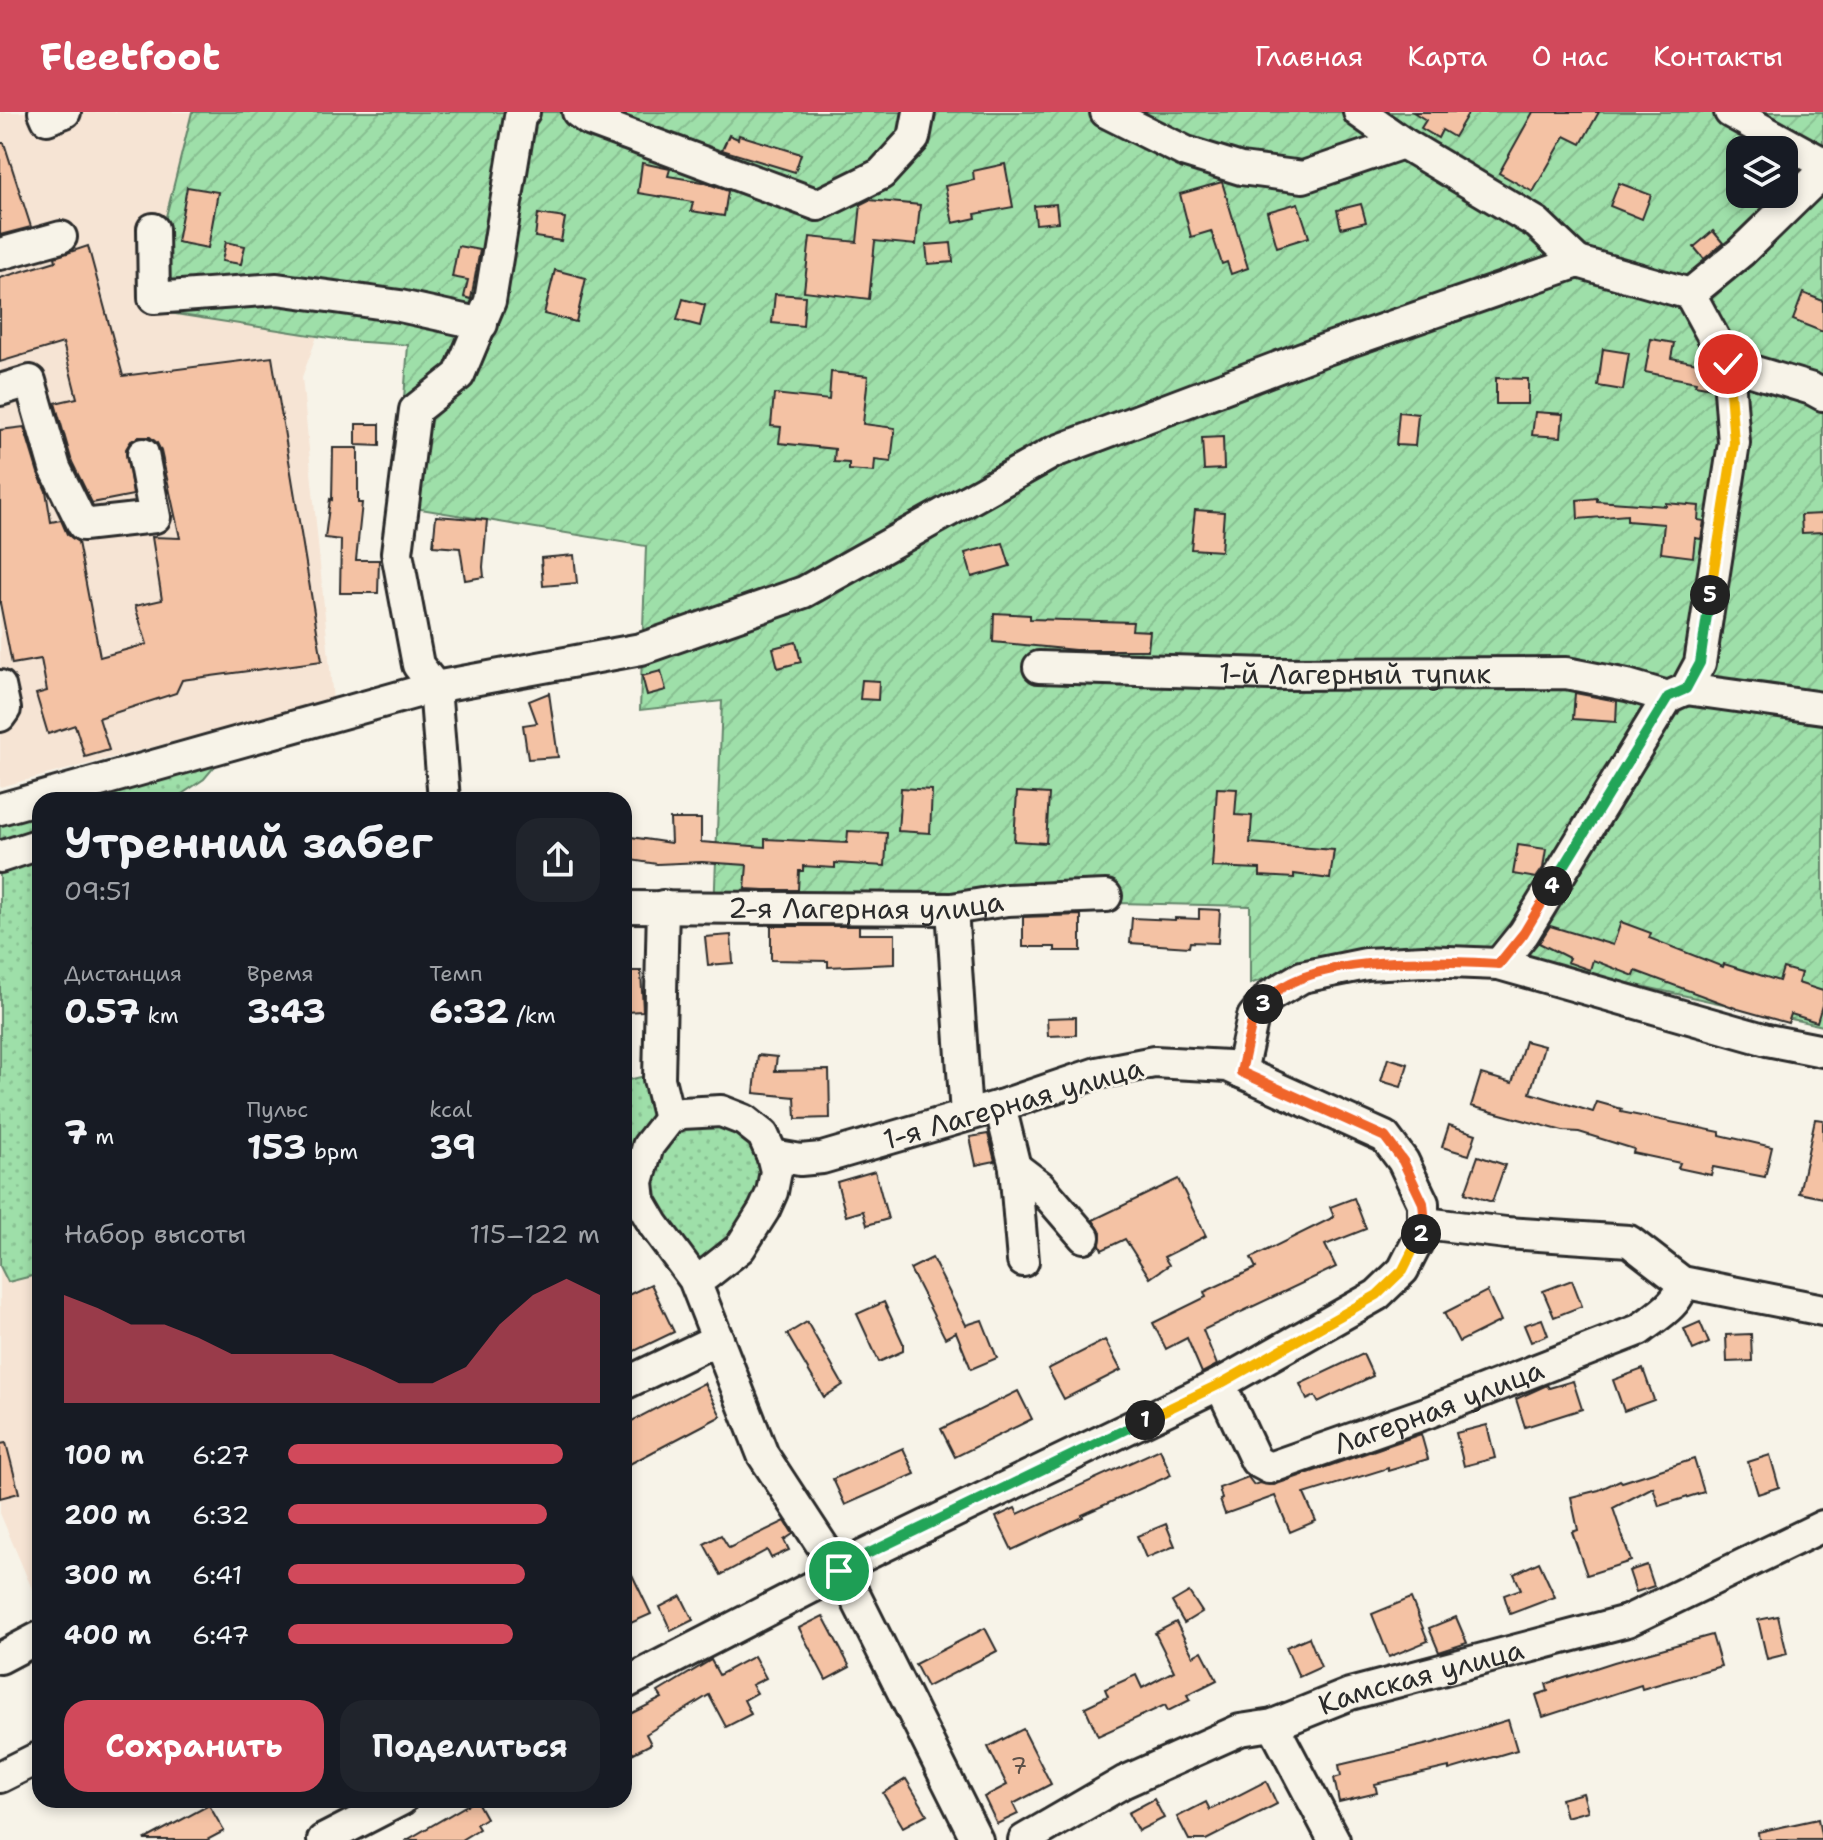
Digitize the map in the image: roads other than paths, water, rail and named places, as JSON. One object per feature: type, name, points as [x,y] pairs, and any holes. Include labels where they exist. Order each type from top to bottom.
[{"type":"street","points":[[44,112],[47,119],[65,112]]},
{"type":"street","points":[[443,792],[435,687],[418,665],[397,553],[415,410],[459,375],[482,324],[490,301],[520,117],[524,112]]},
{"type":"street","points":[[578,112],[589,120],[818,205],[881,174],[914,138],[919,112]]},
{"type":"street","points":[[1106,112],[1186,152],[1241,169],[1303,177],[1403,143]]},
{"type":"street","points":[[1359,112],[1403,143],[1537,223],[1578,262],[1690,294],[1728,364],[1734,443],[1700,663],[1677,693],[1524,933],[1499,964]]},
{"type":"street","points":[[1730,112],[1823,163]]},
{"type":"street","points":[[1690,294],[1741,252],[1823,172]]},
{"type":"street","points":[[153,229],[154,298],[277,289],[400,306],[482,324]]},
{"type":"street","points":[[0,254],[61,237]]},
{"type":"street","points":[[61,792],[435,687],[641,649],[804,592],[1054,452],[1321,351],[1578,262]]},
{"type":"street","points":[[1728,364],[1823,395]]},
{"type":"street","points":[[0,390],[30,381],[55,468],[83,525],[155,517],[143,454]]},
{"type":"street","name":"1-й Лагерный тупик","points":[[1039,667],[1285,674],[1566,673],[1677,693],[1823,708]]},
{"type":"street","points":[[0,686],[5,709],[0,716]]},
{"type":"street","points":[[0,792],[60,776]]},
{"type":"street","points":[[0,809],[32,800]]},
{"type":"street","points":[[0,857],[32,847]]},
{"type":"street","name":"2-я Лагерная улица","points":[[632,907],[952,909],[1007,900],[1106,896]]},
{"type":"street","points":[[663,906],[659,1079],[669,1119]]},
{"type":"street","points":[[952,909],[966,1115]]},
{"type":"street","points":[[1241,1072],[1253,1017],[1270,996],[1302,977],[1366,964],[1424,961],[1499,964],[1767,1040],[1823,1051]]},
{"type":"street","name":"1-я Лагерная улица","points":[[772,1155],[800,1160],[822,1158],[1000,1106],[1097,1073],[1154,1062],[1228,1066],[1385,1137],[1410,1175],[1423,1203],[1425,1223]]},
{"type":"street","points":[[1000,1106],[1015,1167],[1023,1261]]},
{"type":"street","points":[[632,1174],[648,1146],[669,1119],[682,1113],[721,1111],[744,1120],[763,1135],[776,1171],[772,1192],[751,1234],[740,1248],[706,1275],[694,1279]]},
{"type":"street","points":[[1015,1167],[1040,1186],[1084,1237]]},
{"type":"street","points":[[632,1179],[654,1225],[694,1279],[763,1455],[839,1571],[977,1840]]},
{"type":"street","points":[[632,1680],[863,1556],[1220,1384],[1377,1295],[1403,1270],[1425,1223],[1494,1232],[1629,1241],[1682,1282],[1823,1310]]},
{"type":"street","name":"Лагерная улица","points":[[1220,1384],[1256,1461],[1269,1468],[1429,1412],[1639,1330],[1682,1291],[1682,1282]]},
{"type":"street","points":[[632,1380],[718,1339]]},
{"type":"street","name":"Камская улица","points":[[1024,1840],[1124,1782],[1240,1730],[1273,1725],[1350,1694],[1627,1621],[1823,1526]]},
{"type":"street","points":[[0,1658],[32,1641]]},
{"type":"street","points":[[1273,1725],[1334,1840]]},
{"type":"street","points":[[0,1777],[32,1761]]},
{"type":"street","points":[[323,1840],[385,1808]]}]
